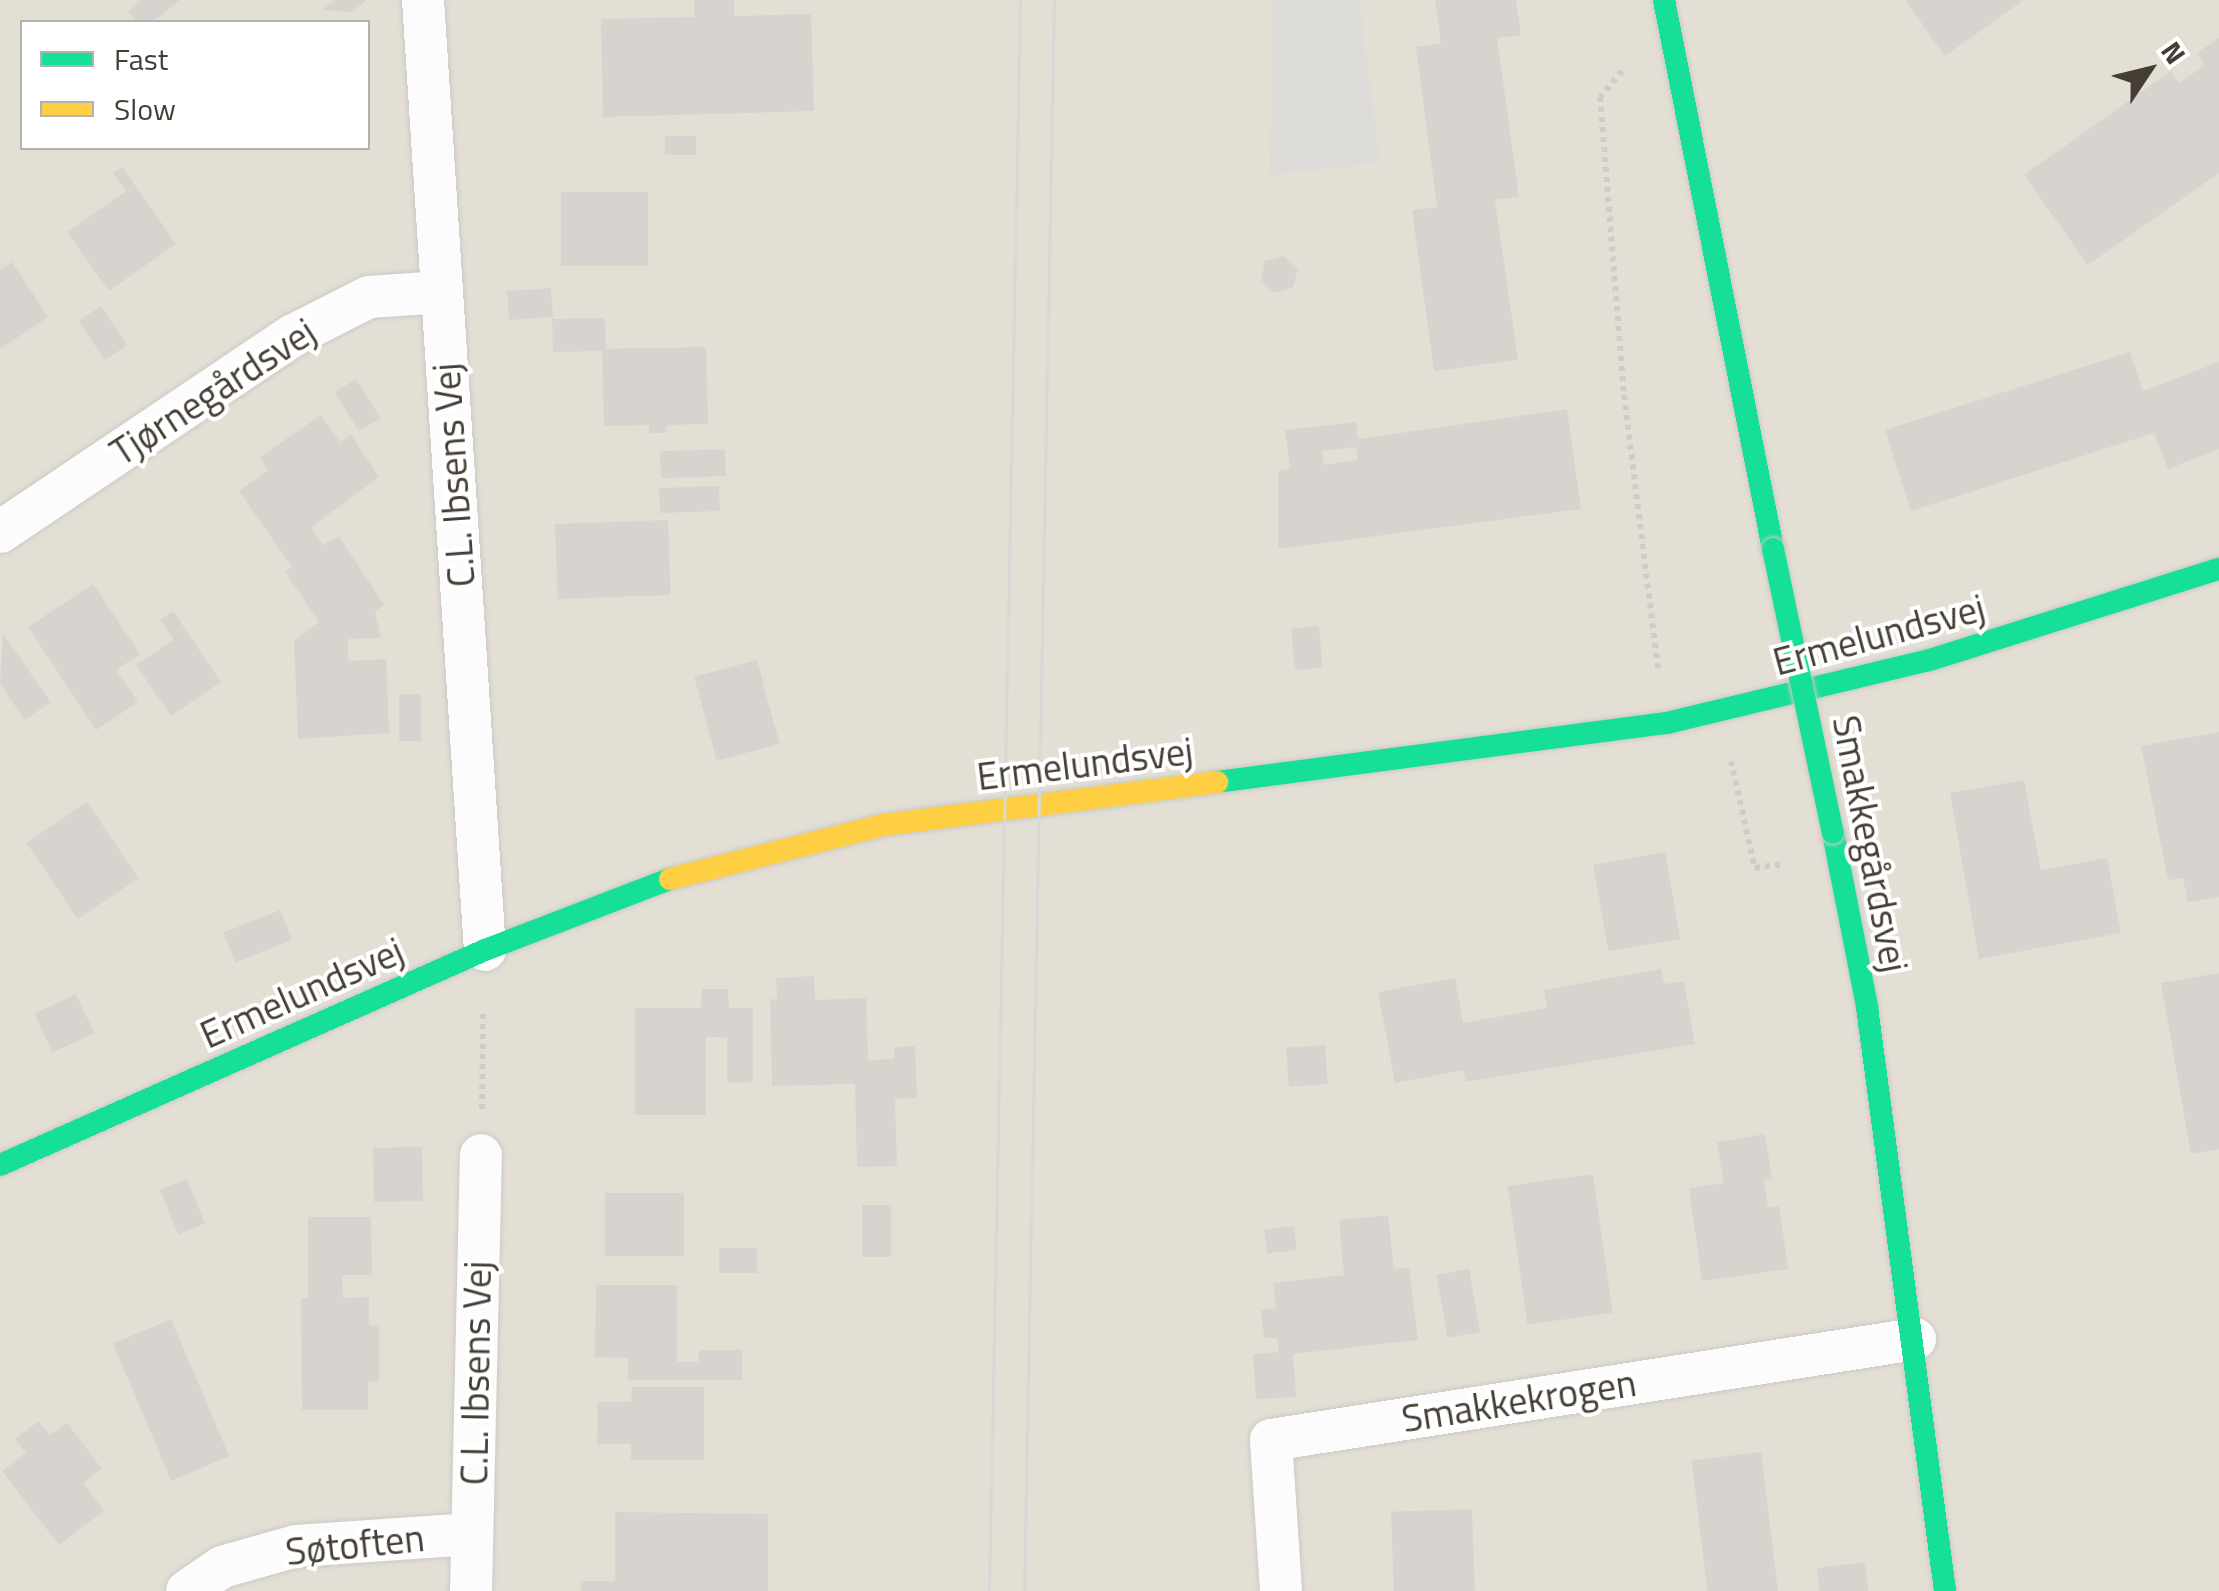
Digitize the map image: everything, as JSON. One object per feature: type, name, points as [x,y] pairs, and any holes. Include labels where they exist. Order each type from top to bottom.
[{"type":"street","name":"C.L. Ibsens Vej","points":[[423,0],[485,950]]},
{"type":"street","name":"Smakkegårdsvej","points":[[1664,0],[1773,549],[1840,860],[1915,1339],[1944,1591]]},
{"type":"street","name":"Tjørnegårdsvej","points":[[0,532],[292,336],[369,297],[442,292]]},
{"type":"street","name":"Ermelundsvej","points":[[0,1165],[485,950],[677,876],[882,825],[1667,723],[1930,660],[2219,569]]},
{"type":"street","name":"C.L. Ibsens Vej","points":[[472,1591],[480,1156]]},
{"type":"street","name":"Smakkekrogen","points":[[1280,1591],[1271,1440],[1915,1339]]},
{"type":"street","name":"Søtoften","points":[[187,1591],[222,1568],[296,1546],[472,1534]]},
{"type":"path","points":[[1667,723],[1624,395],[1600,97],[1624,69],[1670,36]]},
{"type":"path","points":[[1721,711],[1755,868],[1840,860]]},
{"type":"path","points":[[480,1156],[485,950]]},
{"type":"shaded area","points":[[0,0],[2219,0],[2219,1591],[0,1591]]},
{"type":"shaded area","points":[[1272,0],[1359,0],[1380,163],[1270,175]]},
{"type":"building","points":[[141,0],[180,0],[155,20],[135,20],[128,11]]},
{"type":"building","points":[[334,0],[367,0],[352,12],[322,10]]},
{"type":"building","points":[[694,0],[734,0],[734,16],[811,14],[814,111],[603,117],[601,19],[694,17]]},
{"type":"building","points":[[1435,0],[1516,0],[1521,35],[1497,38],[1519,197],[1495,200],[1518,360],[1434,371],[1412,210],[1437,207],[1416,47],[1441,43]]},
{"type":"building","points":[[1905,0],[2024,0],[1945,56]]},
{"type":"building","points":[[2219,38],[2219,173],[2088,265],[2024,175],[2171,71],[2179,83],[2205,65],[2197,53]]},
{"type":"building","points":[[665,136],[696,136],[696,155],[665,155]]},
{"type":"building","points":[[122,167],[176,244],[109,291],[67,232],[126,191],[113,173]]},
{"type":"building","points":[[561,192],[648,192],[648,266],[561,266]]},
{"type":"building","points":[[1284,256],[1298,269],[1293,288],[1274,293],[1261,280],[1265,261]]},
{"type":"building","points":[[12,262],[48,317],[0,349],[0,270]]},
{"type":"building","points":[[551,288],[553,317],[509,320],[507,291]]},
{"type":"building","points":[[101,306],[127,345],[105,360],[79,321]]},
{"type":"building","points":[[605,318],[606,349],[706,347],[708,424],[667,425],[666,433],[649,433],[649,425],[604,426],[602,351],[553,352],[552,319]]},
{"type":"building","points":[[2130,352],[2143,391],[2219,362],[2219,449],[2168,469],[2154,433],[1911,511],[1885,430]]},
{"type":"building","points":[[356,379],[380,418],[359,431],[335,392]]},
{"type":"building","points":[[1567,409],[1581,509],[1278,549],[1278,471],[1290,469],[1285,430],[1356,422],[1358,439]],"holes":[[[1356,447],[1358,460],[1324,465],[1322,451]]]},
{"type":"building","points":[[321,415],[340,442],[351,435],[379,477],[311,527],[323,545],[339,536],[384,605],[375,612],[381,638],[348,639],[348,661],[386,659],[389,733],[298,739],[294,641],[319,622],[285,572],[292,567],[239,491],[268,470],[260,457]]},
{"type":"building","points":[[725,449],[726,476],[661,478],[660,451]]},
{"type":"building","points":[[719,486],[720,511],[660,513],[659,488]]},
{"type":"building","points":[[668,520],[671,595],[558,599],[555,524]]},
{"type":"building","points":[[93,584],[140,654],[116,670],[138,702],[96,730],[28,627]]},
{"type":"building","points":[[173,611],[221,682],[171,716],[136,665],[174,640],[160,620]]},
{"type":"building","points":[[1319,626],[1323,668],[1295,670],[1291,628]]},
{"type":"building","points":[[3,634],[51,702],[25,720],[0,684]]},
{"type":"building","points":[[757,660],[780,744],[717,761],[694,677]]},
{"type":"building","points":[[399,694],[421,694],[421,741],[399,741]]},
{"type":"building","points":[[2219,732],[2219,897],[2188,902],[2183,878],[2168,880],[2141,746]]},
{"type":"building","points":[[2024,780],[2041,870],[2107,858],[2121,933],[1979,959],[1950,793]]},
{"type":"building","points":[[87,802],[138,878],[78,919],[26,843]]},
{"type":"building","points":[[1665,852],[1680,939],[1608,951],[1593,865]]},
{"type":"building","points":[[280,910],[292,940],[235,963],[223,933]]},
{"type":"building","points":[[1661,969],[1664,984],[1684,981],[1695,1044],[1466,1082],[1463,1070],[1395,1083],[1378,992],[1455,978],[1463,1023],[1547,1008],[1544,990]]},
{"type":"building","points":[[2219,973],[2219,1149],[2191,1154],[2161,983]]},
{"type":"building","points":[[814,976],[815,1000],[866,998],[868,1060],[895,1059],[894,1047],[915,1046],[917,1098],[895,1099],[897,1166],[857,1167],[855,1084],[772,1086],[770,999],[777,1000],[776,978]]},
{"type":"building","points":[[702,989],[728,989],[729,1008],[753,1008],[753,1082],[727,1083],[727,1037],[706,1037],[706,1115],[635,1115],[635,1008],[701,1008]]},
{"type":"building","points":[[76,994],[94,1033],[52,1052],[34,1013]]},
{"type":"building","points":[[1325,1045],[1328,1084],[1289,1087],[1286,1048]]},
{"type":"building","points":[[1765,1134],[1772,1179],[1764,1180],[1768,1208],[1779,1206],[1788,1269],[1702,1281],[1689,1188],[1724,1183],[1717,1142]]},
{"type":"building","points":[[422,1147],[423,1201],[374,1202],[373,1148]]},
{"type":"building","points":[[1593,1174],[1612,1313],[1527,1325],[1508,1186]]},
{"type":"building","points":[[187,1179],[205,1224],[178,1234],[160,1190]]},
{"type":"building","points":[[605,1193],[684,1193],[684,1256],[605,1256]]},
{"type":"building","points":[[862,1205],[891,1205],[891,1257],[862,1257]]},
{"type":"building","points":[[1388,1215],[1394,1269],[1409,1268],[1418,1340],[1293,1354],[1296,1397],[1256,1399],[1253,1354],[1279,1352],[1277,1338],[1264,1338],[1261,1310],[1276,1308],[1273,1283],[1344,1275],[1339,1220]]},
{"type":"building","points":[[308,1217],[371,1217],[372,1275],[342,1275],[343,1298],[369,1297],[369,1325],[379,1325],[379,1381],[368,1382],[368,1410],[302,1410],[301,1298],[308,1298]]},
{"type":"building","points":[[1294,1226],[1297,1250],[1267,1253],[1264,1230]]},
{"type":"building","points":[[719,1248],[757,1248],[757,1273],[719,1273]]},
{"type":"building","points":[[1469,1269],[1480,1332],[1448,1338],[1437,1275]]},
{"type":"building","points":[[596,1285],[677,1285],[677,1362],[698,1362],[699,1350],[742,1350],[742,1380],[628,1380],[628,1358],[595,1357]]},
{"type":"building","points":[[171,1319],[229,1456],[171,1481],[113,1344]]},
{"type":"building","points":[[632,1387],[704,1387],[704,1460],[631,1460],[631,1444],[597,1444],[598,1402],[631,1402]]},
{"type":"building","points":[[39,1421],[50,1435],[67,1423],[102,1469],[83,1483],[104,1511],[59,1545],[2,1471],[26,1453],[15,1439]]},
{"type":"building","points":[[1761,1452],[1778,1591],[1708,1591],[1692,1461]]},
{"type":"building","points":[[1472,1509],[1475,1591],[1394,1591],[1391,1512]]},
{"type":"building","points":[[615,1512],[768,1514],[768,1591],[581,1591],[581,1581],[615,1581]]},
{"type":"building","points":[[1865,1562],[1868,1591],[1819,1591],[1817,1568]]},
{"type":"tram line","points":[[989,1591],[1020,0]]},
{"type":"tram line","points":[[1024,1591],[1054,0]]},
{"type":"traffic: fast","points":[[1664,0],[1773,549]]},
{"type":"traffic: fast","points":[[1773,549],[1833,833]]},
{"type":"traffic: fast","points":[[1217,782],[1667,723],[1930,660],[2219,569]]},
{"type":"traffic: fast","points":[[1833,833],[1867,1007],[1945,1591]]},
{"type":"traffic: fast","points":[[0,1165],[485,950],[670,879]]},
{"type":"traffic: slow","points":[[670,879],[883,825],[1217,782]]}]
